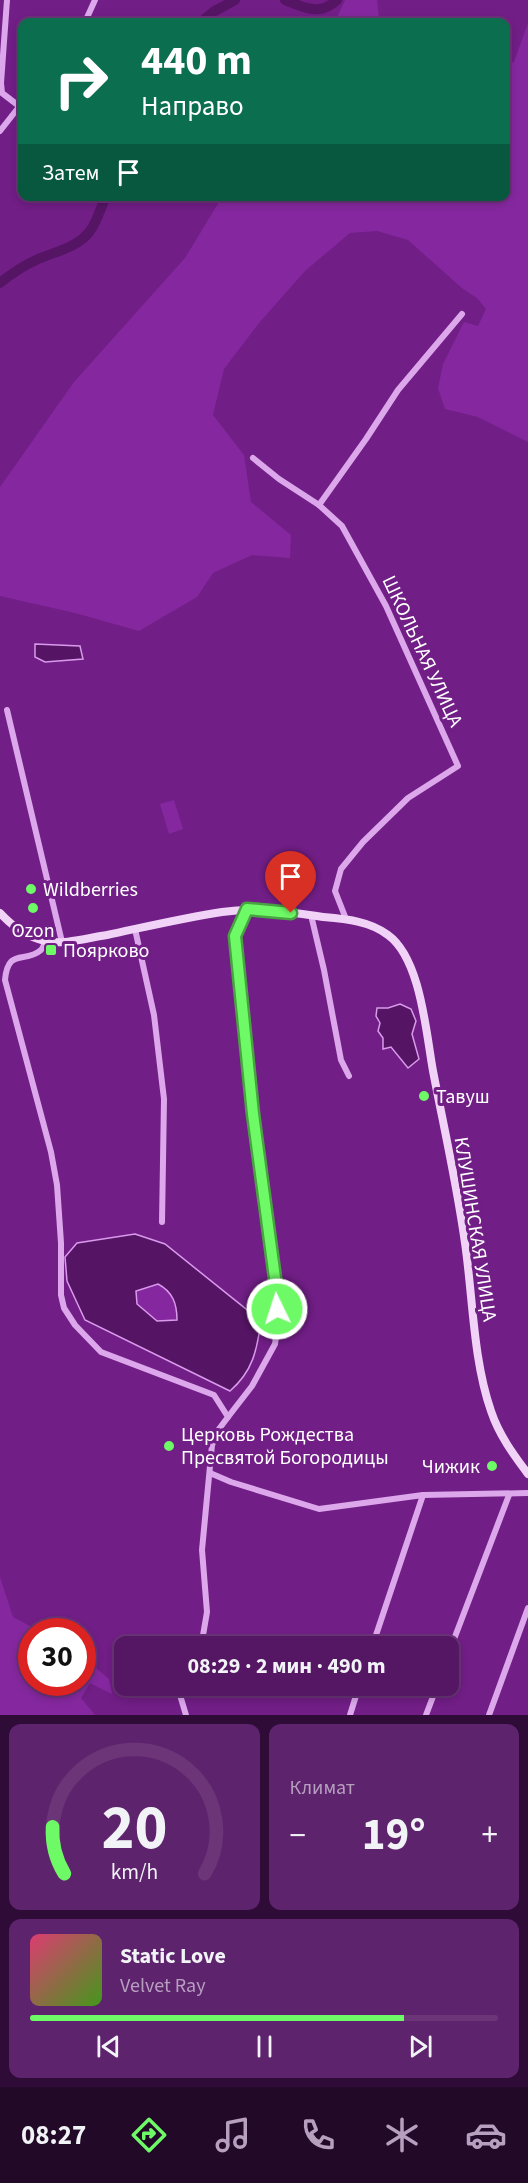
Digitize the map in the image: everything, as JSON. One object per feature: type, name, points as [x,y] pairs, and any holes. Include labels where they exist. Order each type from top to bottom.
[{"type":"main road","points":[[0,913],[22,932],[46,941],[62,942],[247,909],[345,920]]},
{"type":"main road","name":"КЛУШИНСКАЯ УЛИЦА","points":[[345,920],[372,925],[389,935],[401,948],[416,982],[465,1241],[480,1368],[485,1391],[491,1413],[502,1436],[528,1474]]},
{"type":"street","points":[[7,0],[2,93],[9,100],[18,103]]},
{"type":"street","points":[[87,18],[95,0]]},
{"type":"street","points":[[0,131],[18,108]]},
{"type":"street","points":[[319,505],[398,390],[462,314]]},
{"type":"street","name":"ШКОЛЬНАЯ УЛИЦА","points":[[253,458],[279,479],[319,505],[342,526],[386,606],[458,766],[408,798],[363,842],[341,869],[334,891],[345,920]]},
{"type":"street","points":[[7,710],[62,942]]},
{"type":"street","points":[[203,1636],[207,1612],[202,1550],[212,1445],[219,1429],[252,1386],[275,1344],[278,1324],[277,1293],[253,1114],[235,936],[247,909]]},
{"type":"street","points":[[311,915],[341,1060],[349,1076]]},
{"type":"street","points":[[135,929],[154,1016],[164,1100],[162,1222]]},
{"type":"street","points":[[46,941],[40,951],[11,961],[6,967],[6,980],[56,1174],[61,1243],[61,1295],[64,1308],[75,1325],[101,1352],[214,1395],[228,1417]]},
{"type":"street","points":[[210,1473],[231,1482],[319,1509],[423,1495],[528,1493]]},
{"type":"street","points":[[376,1636],[423,1495]]},
{"type":"street","points":[[455,1636],[509,1495]]},
{"type":"street","points":[[489,1715],[528,1608]]},
{"type":"street","points":[[180,1696],[186,1715]]},
{"type":"street","points":[[350,1715],[356,1696]]},
{"type":"street","points":[[426,1715],[433,1696]]},
{"type":"shaded area","points":[[345,0],[377,0],[379,18],[337,18]]},
{"type":"shaded area","points":[[528,23],[528,442],[478,417],[445,409],[438,388],[443,364],[464,322],[478,326],[486,309],[477,298],[463,289],[408,240],[377,231],[350,233],[305,271],[259,323],[224,369],[213,415],[244,455],[251,502],[291,535],[290,558],[252,555],[213,573],[197,597],[139,631],[75,613],[0,596],[0,487],[74,382],[185,258],[220,201],[510,201],[510,64],[514,62]]},
{"type":"shaded area","points":[[35,644],[80,646],[83,659],[45,662],[35,657]]},
{"type":"shaded area","points":[[174,800],[183,829],[169,834],[160,804]]},
{"type":"shaded area","points":[[400,1004],[411,1009],[416,1021],[412,1034],[419,1059],[408,1068],[391,1047],[383,1049],[383,1038],[378,1031],[380,1023],[376,1016],[377,1008],[388,1008]]},
{"type":"shaded area","points":[[135,1234],[165,1244],[261,1321],[253,1359],[244,1376],[230,1391],[85,1320],[67,1281],[65,1257],[77,1243]],"holes":[[[158,1284],[173,1299],[177,1320],[157,1321],[137,1304],[136,1291]]]},
{"type":"shaded area","points":[[158,1284],[173,1299],[177,1320],[157,1322],[137,1304],[136,1291]]},
{"type":"shaded area","points":[[0,1577],[13,1617],[18,1620],[18,1696],[82,1696],[81,1698],[95,1715],[0,1715]]},
{"type":"shaded area","points":[[96,1668],[109,1679],[112,1694],[96,1686]]},
{"type":"waterway","points":[[206,18],[235,0]]},
{"type":"waterway","points":[[285,0],[312,9],[325,8],[337,0]]},
{"type":"waterway","points":[[0,283],[26,265],[79,242],[95,223],[104,201]]},
{"type":"place","name":"Wildberries","points":[[31,889]]},
{"type":"place","name":"Ozon","points":[[33,908]]},
{"type":"place","name":"Поярково","points":[[51,950]]},
{"type":"place","name":"Тавуш","points":[[424,1096]]},
{"type":"place","name":"Церковь Рождества Пресвятой Богородицы","points":[[169,1446]]},
{"type":"place","name":"Чижик","points":[[492,1466]]},
{"type":"route","points":[[277,1309],[277,1293],[253,1114],[235,936],[247,909],[291,913]]}]
